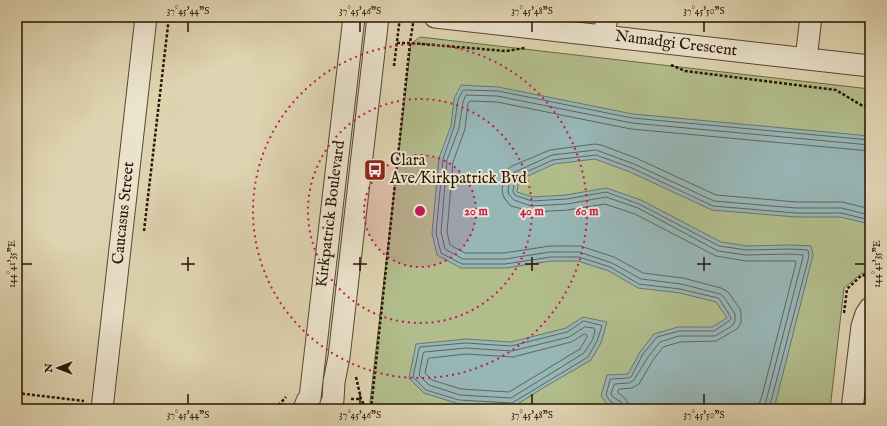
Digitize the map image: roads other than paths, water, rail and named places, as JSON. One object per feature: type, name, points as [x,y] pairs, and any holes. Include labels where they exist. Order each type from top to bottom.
[{"type":"street","name":"Caucasus Street","points":[[102,409],[146,17]]},
{"type":"street","name":"Kirkpatrick Boulevard","points":[[304,409],[310,398],[354,17]]},
{"type":"street","name":"Kirkpatrick Boulevard","points":[[331,409],[378,17]]},
{"type":"street","name":"Namadgi Crescent","points":[[435,17],[605,26],[806,59],[870,66]]},
{"type":"street","points":[[806,59],[811,17]]},
{"type":"street","points":[[858,408],[862,326],[866,314],[870,308]]},
{"type":"water","points":[[461,85],[498,87],[633,114],[870,136],[870,224],[840,217],[796,217],[712,210],[630,172],[595,159],[554,164],[519,180],[517,192],[533,197],[566,195],[606,188],[641,200],[721,242],[747,246],[811,246],[813,255],[773,409],[617,409],[607,404],[601,396],[607,375],[628,374],[640,352],[654,334],[678,327],[712,327],[727,318],[716,302],[680,293],[638,288],[609,271],[578,261],[551,261],[506,268],[461,268],[437,255],[432,233],[439,158],[451,126],[454,99]]},
{"type":"water","points":[[583,317],[607,322],[601,343],[591,360],[513,407],[459,404],[424,393],[409,378],[416,344],[466,339],[511,342],[566,328]]},
{"type":"place","name":"Clara Ave/Kirkpatrick Bvd","points":[[375,170]]}]
